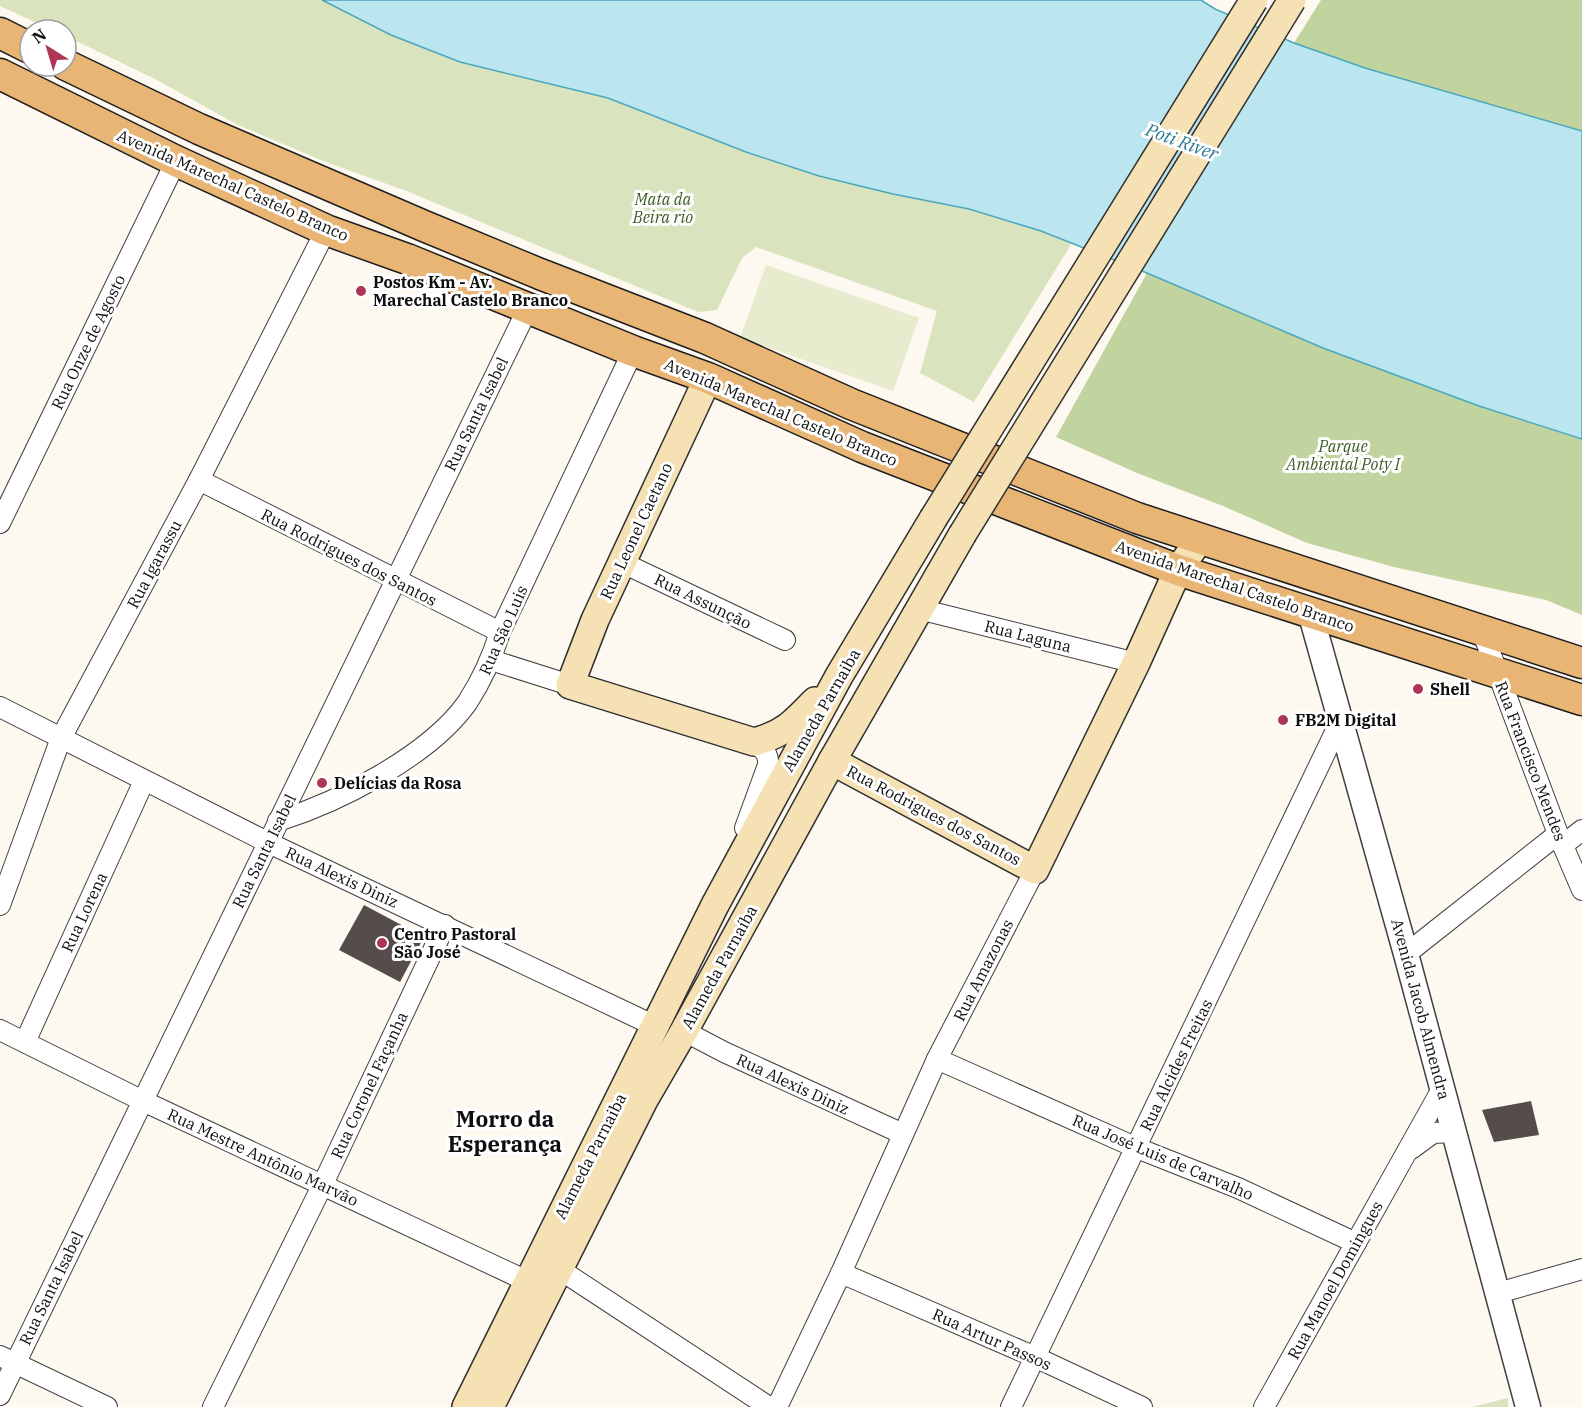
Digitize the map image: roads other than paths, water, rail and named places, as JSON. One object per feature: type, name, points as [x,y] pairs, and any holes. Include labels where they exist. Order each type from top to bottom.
[{"type":"main road","name":"Alameda Parnaiba","points":[[466,1407],[715,905],[839,676],[933,519],[1254,0]]},
{"type":"main road","name":"Alameda Parnaíba","points":[[490,1407],[639,1109],[832,761],[962,535],[1292,0]]},
{"type":"main road","points":[[0,33],[18,42]]},
{"type":"main road","name":"Avenida Marechal Castelo Branco","points":[[78,72],[200,129],[424,226],[705,338],[851,404],[1137,518],[1582,663]]},
{"type":"main road","points":[[49,98],[59,78]]},
{"type":"main road","name":"Avenida Marechal Castelo Branco","points":[[2,80],[49,98],[176,161],[326,230],[407,259],[633,351],[708,378],[891,458],[1178,570],[1582,700]]},
{"type":"main road","points":[[407,259],[424,226]]},
{"type":"main road","name":"Rua Leonel Caetano","points":[[570,685],[579,658],[621,562],[708,378]]},
{"type":"main road","points":[[891,458],[906,425]]},
{"type":"main road","name":"Rua Amazonas","points":[[1035,870],[1136,663],[1178,570],[1200,539]]},
{"type":"main road","points":[[570,685],[754,742],[774,737],[784,730],[798,719],[839,676]]},
{"type":"main road","name":"Rua Rodrigues dos Santos","points":[[832,761],[1035,870]]},
{"type":"street","name":"Rua Onze de Agosto","points":[[0,523],[176,161]]},
{"type":"street","name":"Rua Igarassu","points":[[0,905],[61,738],[199,480],[326,230]]},
{"type":"street","name":"Rua Santa Isabel","points":[[0,1395],[7,1360],[143,1101],[528,308]]},
{"type":"street","name":"Rua São Luis","points":[[278,821],[300,815],[357,789],[396,765],[433,738],[465,705],[484,676],[500,632],[633,351]]},
{"type":"street","name":"Rua Rodrigues dos Santos","points":[[199,480],[500,632]]},
{"type":"street","name":"Rua Assunção","points":[[621,562],[785,640]]},
{"type":"street","name":"Rua Laguna","points":[[919,609],[1136,663]]},
{"type":"street","name":"Avenida Jacob Almendra","points":[[1310,612],[1406,954],[1528,1407]]},
{"type":"street","name":"Rua Francisco Mendes","points":[[1482,631],[1582,890]]},
{"type":"street","points":[[491,660],[570,685]]},
{"type":"street","name":"Rua Alexis Diniz","points":[[0,707],[269,843],[655,1026]]},
{"type":"street","name":"Rua Alcides Freitas","points":[[1011,1407],[1340,722]]},
{"type":"street","name":"Alameda Parnaiba","points":[[715,905],[768,765],[765,750],[754,742]]},
{"type":"street","name":"Rua Lorena","points":[[25,1042],[144,781]]},
{"type":"street","points":[[1406,954],[1561,840],[1582,831]]},
{"type":"street","name":"Rua Amazonas","points":[[777,1407],[841,1273],[937,1059],[1035,870]]},
{"type":"street","name":"Rua Coronel Façanha","points":[[213,1407],[322,1185],[445,925]]},
{"type":"street","name":"Rua Mestre Antônio Marvão","points":[[0,1030],[143,1101],[527,1281]]},
{"type":"street","name":"Rua Alexis Diniz","points":[[684,1031],[724,1052],[903,1134]]},
{"type":"street","name":"Rua José Luis de Carvalho","points":[[937,1059],[1137,1148],[1238,1188],[1356,1243]]},
{"type":"street","name":"Rua Manoel Domingues","points":[[1264,1407],[1442,1089]]},
{"type":"street","name":"Rua Manoel Domingues","points":[[1406,1152],[1433,1133],[1454,1132]]},
{"type":"street","points":[[559,1269],[769,1407]]},
{"type":"street","points":[[1498,1293],[1582,1269]]},
{"type":"street","name":"Rua Artur Passos","points":[[841,1273],[1035,1357],[1142,1407]]},
{"type":"street","points":[[7,1360],[107,1407]]},
{"type":"water","name":"Poti River","points":[[322,0],[1201,0],[1215,9],[1294,43],[1365,68],[1582,131],[1582,439],[1479,406],[1323,348],[1147,273],[1041,231],[969,209],[819,176],[746,152],[608,98],[460,62],[391,35]]},
{"type":"place","name":"Postos Km - Av. Marechal Castelo Branco","points":[[361,291]]},
{"type":"place","name":"Shell","points":[[1418,689]]},
{"type":"place","name":"FB2M Digital","points":[[1283,720]]},
{"type":"place","name":"Delícias da Rosa","points":[[322,783]]},
{"type":"place","name":"Centro Pastoral São José","points":[[382,943]]},
{"type":"district","name":"Morro da Esperança","points":[[505,1132]]},
{"type":"park label","name":"Mata da Beira rio","points":[[663,208]]},
{"type":"park label","name":"Parque Ambiental Poty I","points":[[1343,455]]}]
